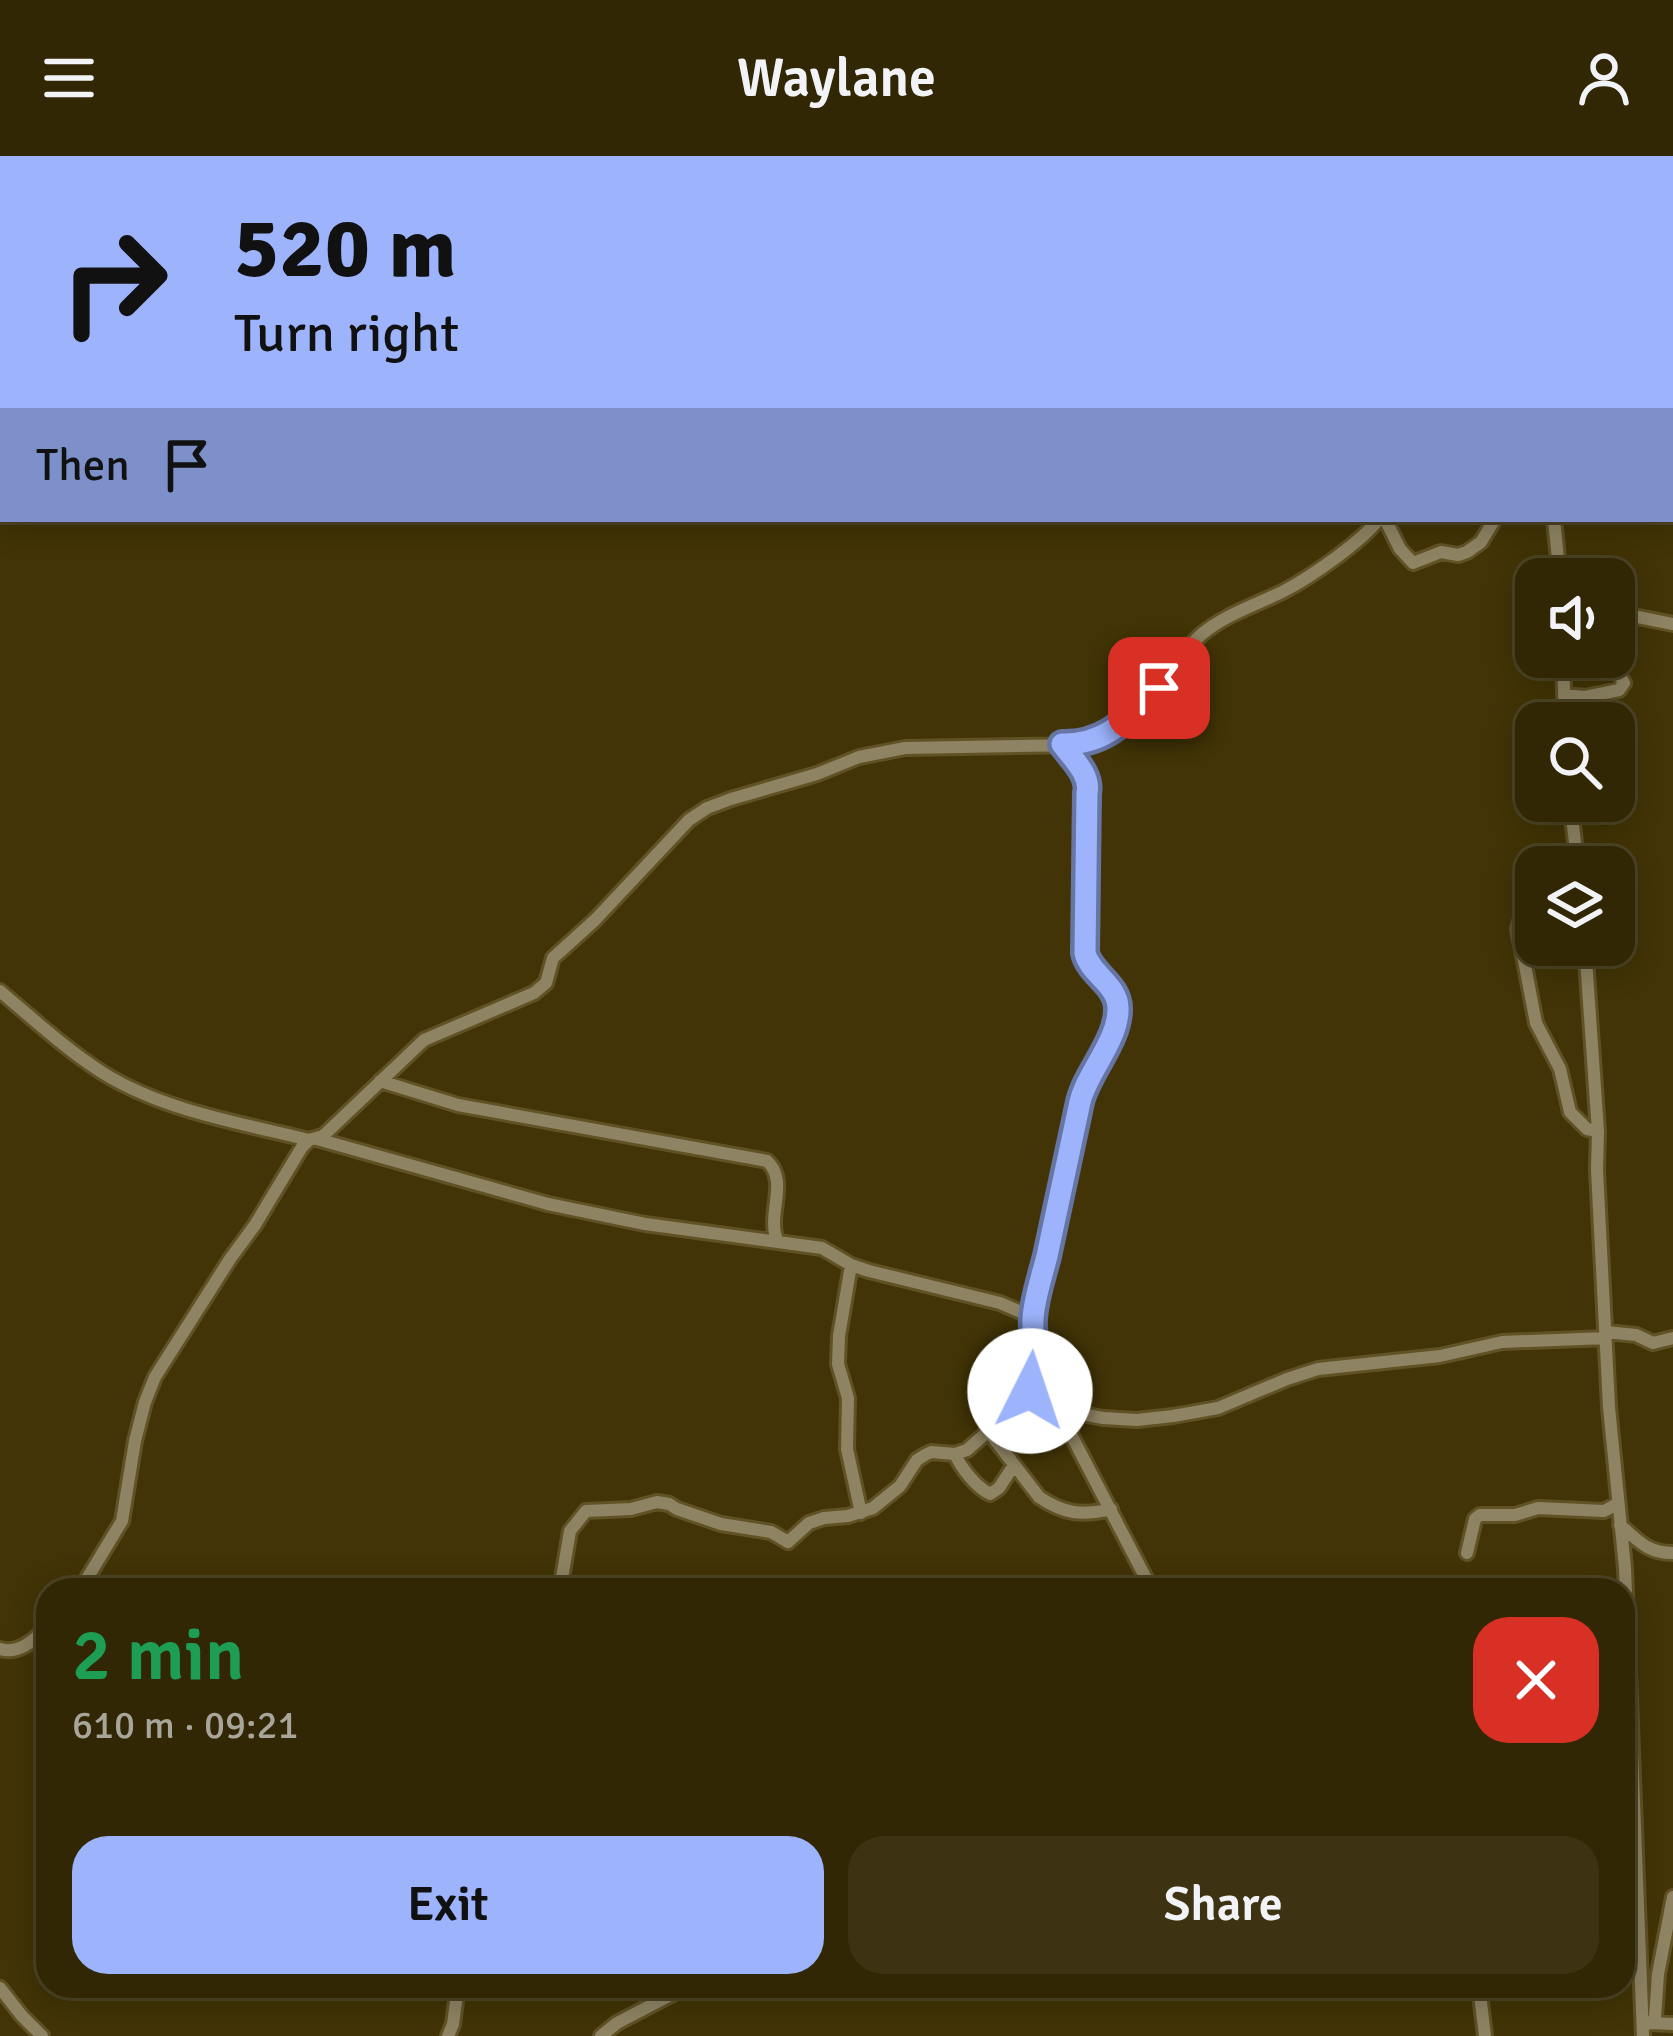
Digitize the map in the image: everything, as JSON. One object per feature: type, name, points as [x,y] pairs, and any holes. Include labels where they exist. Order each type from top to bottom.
[{"type":"street","points":[[87,1578],[122,1520],[135,1441],[155,1376],[295,1157],[424,1040],[521,999],[546,983],[553,958],[689,820],[706,808],[877,753],[905,748],[1081,745],[1106,735],[1159,688],[1203,633],[1237,611],[1286,590],[1379,522]]},
{"type":"street","points":[[1384,522],[1413,563],[1442,552],[1458,555],[1467,551],[1481,542],[1493,522]]},
{"type":"street","points":[[1555,522],[1558,558]]},
{"type":"street","points":[[1635,616],[1673,624]]},
{"type":"street","points":[[1563,678],[1564,702]]},
{"type":"street","points":[[1564,695],[1585,698],[1619,690],[1622,678]]},
{"type":"street","points":[[1062,744],[1089,788],[1085,953],[1110,987],[1119,1010],[1081,1097],[1032,1322],[1041,1360],[1070,1434],[1146,1578]]},
{"type":"street","points":[[1525,966],[1536,1023],[1561,1069],[1570,1112],[1587,1130],[1598,1131]]},
{"type":"street","points":[[1586,966],[1606,1335],[1625,1578]]},
{"type":"street","points":[[0,991],[104,1074],[193,1111],[548,1204],[822,1248],[851,1265],[1000,1303],[1032,1322]]},
{"type":"street","points":[[380,1081],[458,1105],[767,1161],[778,1174],[772,1226],[778,1242]]},
{"type":"street","points":[[851,1265],[838,1364],[848,1398],[847,1449],[861,1513]]},
{"type":"street","points":[[1061,1410],[1137,1420],[1173,1416],[1218,1408],[1318,1370],[1440,1356],[1502,1342],[1606,1335],[1636,1335],[1653,1343],[1673,1338]]},
{"type":"street","points":[[562,1578],[570,1531],[586,1511],[631,1509],[657,1502],[721,1524],[771,1532],[786,1543],[808,1523],[861,1513],[884,1501],[925,1455],[967,1450],[989,1432],[1030,1391],[1041,1360]]},
{"type":"street","points":[[989,1432],[1039,1497],[1077,1514],[1111,1509]]},
{"type":"street","points":[[955,1454],[990,1493],[1014,1465]]},
{"type":"street","points":[[1467,1553],[1480,1515],[1515,1515],[1538,1508],[1604,1510],[1617,1504]]},
{"type":"street","points":[[1619,1524],[1643,1548],[1673,1553]]},
{"type":"street","points":[[0,1648],[8,1651],[36,1638]]},
{"type":"street","points":[[1635,1886],[1646,2028]]},
{"type":"street","points":[[1646,2028],[1673,1897]]},
{"type":"street","points":[[0,1988],[42,2036]]},
{"type":"street","points":[[448,2036],[456,1998]]},
{"type":"street","points":[[601,2036],[665,1998]]},
{"type":"street","points":[[1480,1998],[1485,2036]]},
{"type":"street","points":[[1646,2028],[1673,2024]]},
{"type":"route","points":[[1030,1391],[1041,1360],[1032,1322],[1081,1097],[1119,1010],[1110,987],[1085,953],[1089,788],[1062,744],[1081,745],[1106,735],[1159,688]]}]
